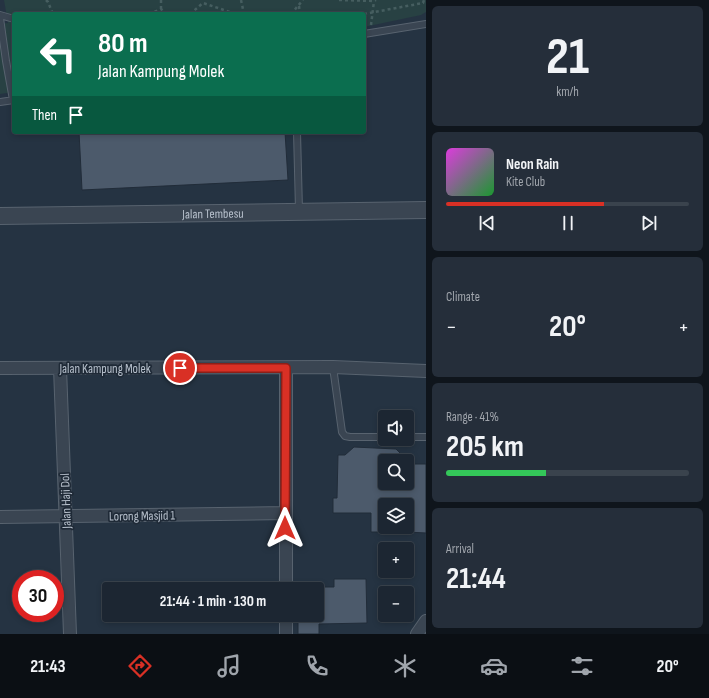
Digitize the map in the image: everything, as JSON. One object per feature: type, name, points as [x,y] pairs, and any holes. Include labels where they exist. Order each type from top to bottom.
[{"type":"street","name":"Jalan Tembesu","points":[[0,216],[426,210]]},
{"type":"street","name":"Jalan Kampung Molek","points":[[0,368],[333,367],[426,371]]},
{"type":"street","name":"Jalan Haji Dol","points":[[60,368],[70,634]]},
{"type":"street","points":[[286,368],[286,582]]},
{"type":"street","name":"Lorong Masjid 1","points":[[0,516],[285,513]]},
{"type":"street","points":[[417,634],[426,621]]},
{"type":"street","points":[[286,622],[286,634]]},
{"type":"lane","points":[[0,15],[12,18]]},
{"type":"lane","points":[[0,18],[12,94]]},
{"type":"lane","points":[[367,34],[426,24]]},
{"type":"lane","points":[[0,102],[12,100]]},
{"type":"lane","points":[[297,134],[299,212]]},
{"type":"lane","points":[[333,367],[342,432],[345,436],[350,437],[378,437]]},
{"type":"lane","points":[[414,437],[426,437]]},
{"type":"path","points":[[46,0],[51,12]]},
{"type":"path","points":[[161,0],[161,9],[164,12]]},
{"type":"path","points":[[201,0],[203,3],[230,12]]},
{"type":"path","points":[[241,0],[244,12]]},
{"type":"path","points":[[293,12],[303,0]]},
{"type":"path","points":[[339,0],[375,1],[367,34]]},
{"type":"path","points":[[366,14],[423,3],[424,0]]},
{"type":"path","points":[[192,12],[203,3]]},
{"type":"path","points":[[299,5],[300,12]]},
{"type":"path","points":[[154,12],[161,9]]},
{"type":"path","points":[[366,14],[373,13]]},
{"type":"green space","points":[[4,0],[426,0],[426,12],[421,15],[366,27],[366,12],[12,12],[12,92],[0,94],[0,24],[8,23]]},
{"type":"building","points":[[79,134],[285,134],[288,180],[82,190]]},
{"type":"building","points":[[354,447],[396,449],[401,454],[378,454],[378,490],[414,490],[414,464],[426,464],[426,533],[414,532],[414,498],[378,498],[378,532],[371,532],[371,513],[333,513],[333,498],[337,498],[338,455],[345,455]]},
{"type":"building","points":[[334,579],[366,579],[367,623],[319,624],[319,634],[298,634],[298,622],[324,622],[324,587],[334,587]]},
{"type":"route","points":[[180,368],[286,368],[285,528]]}]
